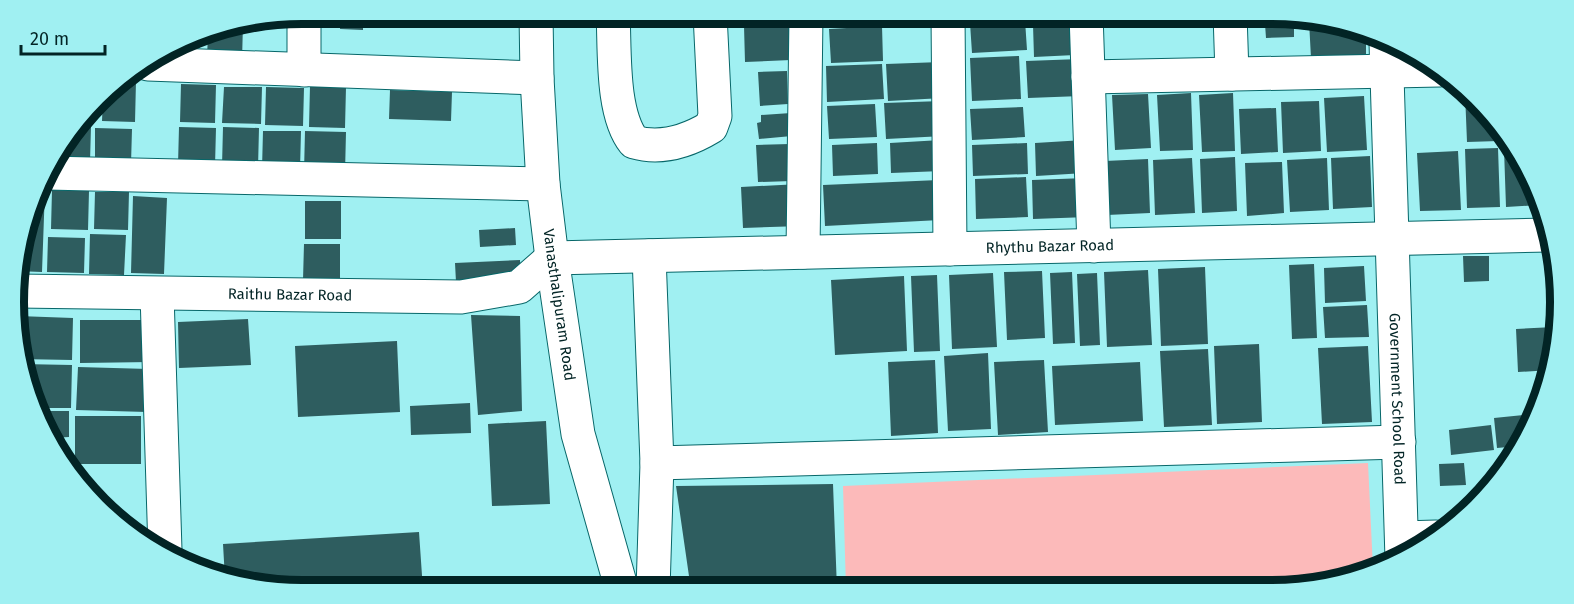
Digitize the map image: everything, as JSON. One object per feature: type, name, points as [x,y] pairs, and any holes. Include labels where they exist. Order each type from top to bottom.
[{"type":"street","points":[[304,24],[304,70]]},
{"type":"street","name":"Vanasthalipuram Road","points":[[536,24],[543,184],[578,434],[619,580]]},
{"type":"street","points":[[614,24],[622,122],[634,142],[643,144],[686,141],[711,127],[715,116],[710,24]]},
{"type":"street","points":[[802,252],[806,24]]},
{"type":"street","points":[[948,24],[950,249]]},
{"type":"street","points":[[1086,24],[1094,246]]},
{"type":"street","points":[[1230,24],[1232,74]]},
{"type":"street","points":[[1088,77],[1232,74],[1386,57],[1416,64]]},
{"type":"street","name":"Government School Road","points":[[1386,57],[1402,548]]},
{"type":"street","points":[[158,64],[537,78]]},
{"type":"street","points":[[56,173],[543,184]]},
{"type":"street","name":"Rhythu Bazar Road","points":[[552,258],[1542,235]]},
{"type":"street","points":[[649,256],[657,463],[652,580]]},
{"type":"street","name":"Raithu Bazar Road","points":[[25,291],[461,297],[519,287],[552,258]]},
{"type":"street","points":[[157,294],[165,544]]},
{"type":"street","points":[[657,463],[1399,442]]},
{"type":"shaded area","points":[[1368,463],[1373,561],[1326,575],[1272,580],[846,580],[843,486]]},
{"type":"building","points":[[340,24],[363,24],[363,30],[340,29]]},
{"type":"building","points":[[790,24],[791,60],[745,62],[744,26]]},
{"type":"building","points":[[825,24],[882,24],[825,26]]},
{"type":"building","points":[[970,24],[1025,24],[1027,50],[972,53]]},
{"type":"building","points":[[1074,24],[1075,55],[1034,57],[1033,25]]},
{"type":"building","points":[[1265,24],[1294,25],[1294,37],[1266,38]]},
{"type":"building","points":[[882,26],[883,61],[831,63],[829,29]]},
{"type":"building","points":[[1309,26],[1344,33],[1366,41],[1366,56],[1311,58]]},
{"type":"building","points":[[243,30],[242,61],[207,60],[208,41]]},
{"type":"building","points":[[1019,56],[1021,99],[972,101],[970,58]]},
{"type":"building","points":[[1080,59],[1081,96],[1028,98],[1026,61]]},
{"type":"building","points":[[941,62],[943,98],[888,101],[886,64]]},
{"type":"building","points":[[882,64],[884,99],[827,102],[826,66]]},
{"type":"building","points":[[787,71],[788,104],[760,106],[758,72]]},
{"type":"building","points":[[133,81],[136,81],[135,122],[102,121],[103,108]]},
{"type":"building","points":[[181,84],[216,85],[215,123],[180,122]]},
{"type":"building","points":[[310,86],[346,87],[345,128],[309,127]]},
{"type":"building","points":[[224,87],[262,87],[261,124],[222,123]]},
{"type":"building","points":[[266,87],[304,88],[303,126],[265,125]]},
{"type":"building","points":[[390,90],[452,92],[451,121],[389,119]]},
{"type":"building","points":[[1191,93],[1193,150],[1160,151],[1157,95]]},
{"type":"building","points":[[1233,93],[1235,151],[1202,152],[1199,95]]},
{"type":"building","points":[[1148,94],[1151,148],[1115,150],[1112,95]]},
{"type":"building","points":[[1364,96],[1367,150],[1327,152],[1324,98]]},
{"type":"building","points":[[942,101],[944,136],[886,139],[884,103]]},
{"type":"building","points":[[1319,101],[1321,151],[1283,153],[1281,102]]},
{"type":"building","points":[[1465,102],[1498,141],[1467,142]]},
{"type":"building","points":[[875,104],[877,137],[829,139],[827,106]]},
{"type":"building","points":[[1023,107],[1025,137],[972,140],[970,109]]},
{"type":"building","points":[[1276,108],[1278,152],[1241,154],[1239,109]]},
{"type":"building","points":[[791,113],[792,136],[759,139],[757,123],[761,122],[761,115]]},
{"type":"building","points":[[87,126],[91,126],[90,162],[62,161]]},
{"type":"building","points":[[179,127],[216,128],[215,166],[178,165]]},
{"type":"building","points":[[223,127],[259,128],[258,168],[222,166]]},
{"type":"building","points":[[95,128],[132,129],[131,164],[95,163]]},
{"type":"building","points":[[263,131],[301,131],[300,170],[262,169]]},
{"type":"building","points":[[305,131],[346,132],[345,173],[304,172]]},
{"type":"building","points":[[941,140],[942,171],[891,173],[890,143]]},
{"type":"building","points":[[1084,140],[1085,173],[1036,176],[1035,143]]},
{"type":"building","points":[[877,143],[878,174],[833,176],[832,145]]},
{"type":"building","points":[[1027,143],[1028,174],[973,176],[972,145]]},
{"type":"building","points":[[790,144],[792,181],[758,182],[756,145]]},
{"type":"building","points":[[1498,148],[1500,207],[1467,208],[1465,149]]},
{"type":"building","points":[[1504,150],[1513,163],[1532,205],[1506,207]]},
{"type":"building","points":[[1458,151],[1461,210],[1420,211],[1417,153]]},
{"type":"building","points":[[1370,156],[1372,207],[1333,209],[1331,158]]},
{"type":"building","points":[[1235,157],[1237,211],[1202,213],[1200,159]]},
{"type":"building","points":[[1192,158],[1195,213],[1155,215],[1153,160]]},
{"type":"building","points":[[1327,158],[1329,210],[1290,212],[1287,160]]},
{"type":"building","points":[[1148,159],[1150,213],[1107,215],[1105,161]]},
{"type":"building","points":[[1282,162],[1284,213],[1247,216],[1245,163]]},
{"type":"building","points":[[1026,177],[1028,217],[976,219],[975,179]]},
{"type":"building","points":[[1086,178],[1088,217],[1033,219],[1032,180]]},
{"type":"building","points":[[939,180],[940,220],[825,226],[823,185]]},
{"type":"building","points":[[800,184],[802,226],[743,228],[741,187]]},
{"type":"building","points":[[52,190],[89,191],[88,230],[51,229]]},
{"type":"building","points":[[95,192],[129,192],[128,230],[94,229]]},
{"type":"building","points":[[133,196],[167,198],[164,274],[131,273]]},
{"type":"building","points":[[45,197],[42,272],[26,271],[33,230]]},
{"type":"building","points":[[305,201],[341,201],[341,239],[305,239]]},
{"type":"building","points":[[515,228],[516,245],[480,247],[479,230]]},
{"type":"building","points":[[90,234],[126,235],[124,275],[89,274]]},
{"type":"building","points":[[48,237],[85,238],[84,273],[47,272]]},
{"type":"building","points":[[304,244],[340,244],[340,281],[303,280]]},
{"type":"building","points":[[1463,256],[1489,256],[1489,281],[1464,282]]},
{"type":"building","points":[[520,260],[521,280],[456,282],[455,263]]},
{"type":"building","points":[[1314,264],[1317,338],[1292,339],[1289,265]]},
{"type":"building","points":[[1364,266],[1366,301],[1325,303],[1324,268]]},
{"type":"building","points":[[1205,267],[1208,344],[1161,346],[1158,269]]},
{"type":"building","points":[[1148,270],[1152,345],[1107,347],[1104,272]]},
{"type":"building","points":[[1042,271],[1045,338],[1007,340],[1004,272]]},
{"type":"building","points":[[1072,272],[1075,343],[1053,344],[1050,273]]},
{"type":"building","points":[[993,273],[997,347],[952,349],[949,275]]},
{"type":"building","points":[[1097,273],[1100,345],[1080,346],[1077,274]]},
{"type":"building","points":[[937,275],[940,351],[914,352],[911,276]]},
{"type":"building","points":[[904,276],[907,351],[835,355],[831,280]]},
{"type":"building","points":[[1367,305],[1369,337],[1325,338],[1323,307]]},
{"type":"building","points":[[471,315],[520,316],[522,411],[478,415]]},
{"type":"building","points":[[25,316],[73,318],[72,360],[30,359]]},
{"type":"building","points":[[248,319],[251,365],[179,368],[178,322]]},
{"type":"building","points":[[80,320],[151,320],[151,362],[80,363]]},
{"type":"building","points":[[1549,327],[1542,371],[1518,372],[1516,329]]},
{"type":"building","points":[[397,341],[400,412],[298,417],[295,346]]},
{"type":"building","points":[[1259,344],[1262,422],[1217,424],[1214,346]]},
{"type":"building","points":[[1368,346],[1372,422],[1322,424],[1318,348]]},
{"type":"building","points":[[1208,349],[1212,425],[1164,427],[1160,351]]},
{"type":"building","points":[[988,353],[991,429],[948,431],[944,356]]},
{"type":"building","points":[[935,360],[938,433],[891,436],[888,362]]},
{"type":"building","points":[[1044,360],[1048,432],[998,435],[994,362]]},
{"type":"building","points":[[1140,362],[1143,421],[1055,425],[1052,366]]},
{"type":"building","points":[[31,364],[72,365],[71,408],[45,408]]},
{"type":"building","points":[[78,367],[149,369],[147,412],[76,410]]},
{"type":"building","points":[[470,403],[471,433],[411,435],[410,406]]},
{"type":"building","points":[[46,411],[69,411],[69,437],[59,438]]},
{"type":"building","points":[[1526,415],[1509,447],[1497,448],[1494,418]]},
{"type":"building","points":[[75,416],[141,416],[141,464],[76,464]]},
{"type":"building","points":[[546,421],[550,504],[492,506],[488,424]]},
{"type":"building","points":[[1491,425],[1494,450],[1451,455],[1449,430]]},
{"type":"building","points":[[1464,463],[1466,485],[1440,486],[1439,464]]},
{"type":"building","points":[[833,484],[837,580],[690,580],[676,486]]},
{"type":"building","points":[[419,532],[422,580],[302,580],[248,575],[224,569],[223,544]]}]
